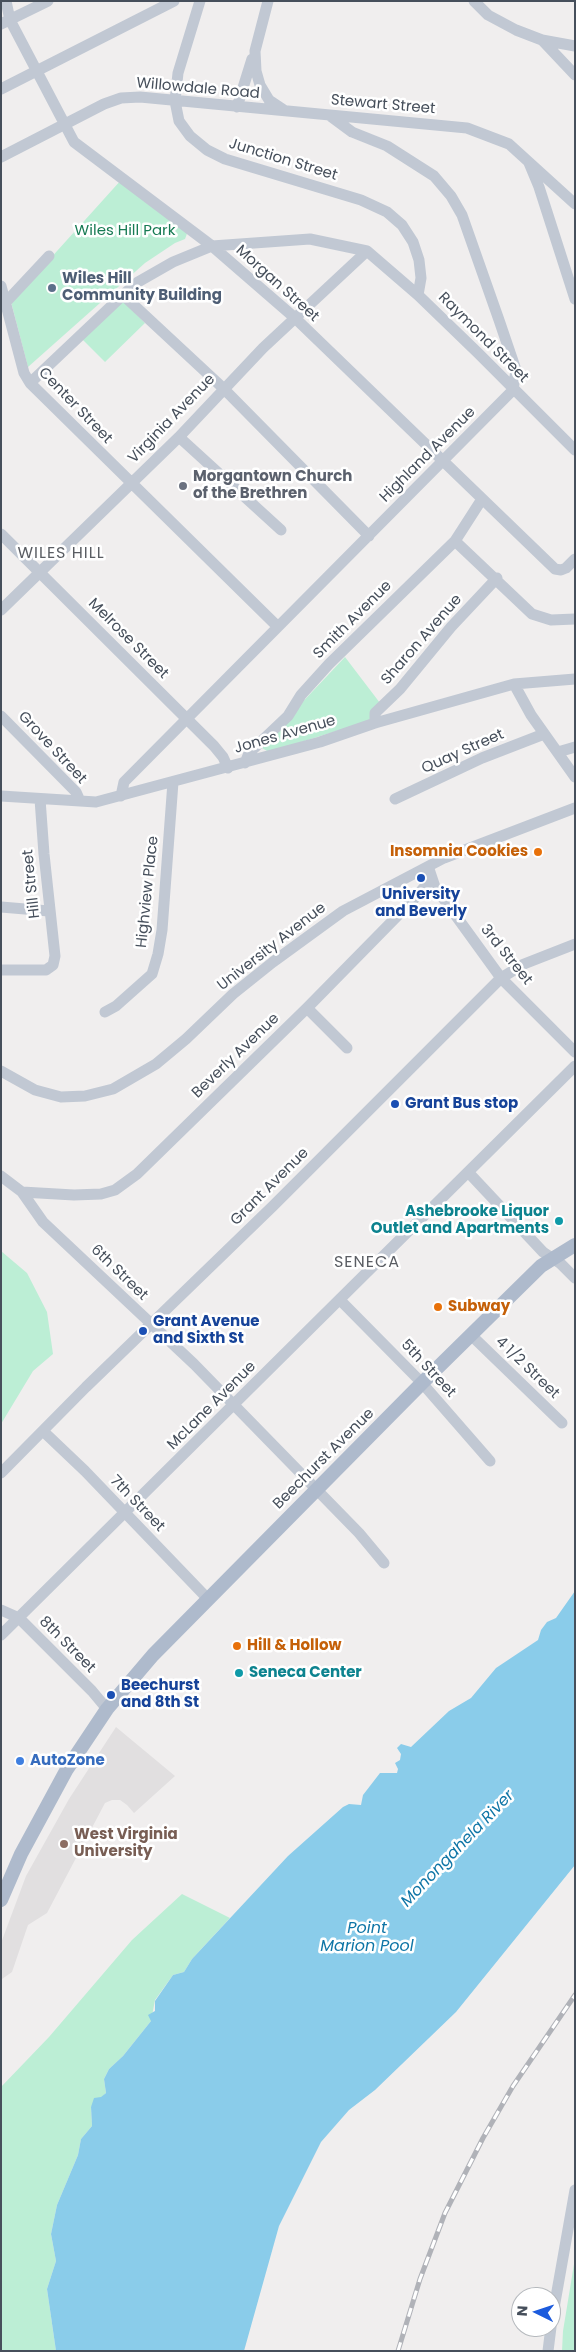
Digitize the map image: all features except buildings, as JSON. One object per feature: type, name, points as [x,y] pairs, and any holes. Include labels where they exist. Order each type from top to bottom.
[{"type":"main road","name":"Beechurst Avenue","points":[[1,1900],[42,1813],[67,1769],[107,1709],[170,1636],[541,1266],[575,1245]]},
{"type":"street","name":"Morgan Street","points":[[6,1],[5,22],[49,92],[74,142],[212,246],[294,318],[555,569],[561,570],[575,559]]},
{"type":"street","points":[[5,22],[48,1]]},
{"type":"street","points":[[1,89],[174,1]]},
{"type":"street","name":"Junction Street","points":[[200,1],[178,74],[175,101],[179,121],[190,136],[207,150],[248,167],[361,200],[387,212],[402,225],[413,242],[419,260],[421,278],[418,295]]},
{"type":"street","points":[[237,107],[255,51],[268,1]]},
{"type":"street","points":[[481,4],[488,15],[516,30],[542,40],[575,46]]},
{"type":"street","points":[[542,40],[575,75]]},
{"type":"street","points":[[255,51],[256,71],[260,85],[269,100],[285,111]]},
{"type":"street","name":"Willowdale Road","points":[[1,157],[104,104],[121,98],[140,97],[285,111]]},
{"type":"street","name":"Stewart Street","points":[[285,111],[467,128],[509,144],[575,204]]},
{"type":"street","points":[[329,116],[352,132],[387,146],[434,176],[451,196],[462,215],[516,370],[514,390]]},
{"type":"street","points":[[527,160],[538,187],[575,299]]},
{"type":"street","points":[[30,383],[123,295],[155,271],[212,246],[310,239],[367,251]]},
{"type":"street","name":"Raymond Street","points":[[367,251],[418,295],[575,450]]},
{"type":"street","name":"Virginia Avenue","points":[[1,610],[179,437],[223,388],[294,318],[367,251]]},
{"type":"street","points":[[6,302],[49,256]]},
{"type":"street","name":"Center Street","points":[[1,286],[24,372],[30,383],[278,626]]},
{"type":"street","points":[[123,295],[223,388],[369,536]]},
{"type":"street","name":"Highland Avenue","points":[[121,796],[124,782],[514,390]]},
{"type":"street","points":[[179,437],[281,530]]},
{"type":"street","name":"Smith Avenue","points":[[246,763],[249,753],[288,716],[301,695],[329,664],[455,541],[482,499]]},
{"type":"street","name":"Melrose Street","points":[[1,534],[187,718],[219,751],[228,768]]},
{"type":"street","points":[[455,541],[497,578],[532,614],[551,620],[575,619]]},
{"type":"street","name":"Sharon Avenue","points":[[375,723],[375,713],[400,689],[451,627],[497,578]]},
{"type":"street","name":"Jones Avenue","points":[[1,796],[96,802],[246,763],[320,742],[375,723],[514,684],[575,679]]},
{"type":"street","points":[[514,684],[530,715],[575,777]]},
{"type":"street","name":"Grove Street","points":[[1,716],[76,792],[80,801]]},
{"type":"street","name":"Quay Street","points":[[395,799],[482,758],[544,734]]},
{"type":"street","points":[[558,752],[575,747]]},
{"type":"street","name":"Highview Place","points":[[105,1012],[116,1006],[152,974],[158,954],[162,930],[173,782]]},
{"type":"street","name":"Hill Street","points":[[1,970],[46,970],[53,965],[55,956],[40,799]]},
{"type":"street","name":"University Avenue","points":[[1,1071],[34,1090],[61,1097],[85,1096],[112,1089],[156,1064],[186,1039],[233,994],[343,911],[427,866],[478,844],[575,808]]},
{"type":"street","name":"3rd Street","points":[[427,866],[435,887],[501,978],[575,1052]]},
{"type":"street","name":"Beverly Avenue","points":[[22,1192],[74,1195],[101,1194],[116,1190],[137,1174],[307,1008],[426,885],[427,866]]},
{"type":"street","points":[[1,907],[50,911]]},
{"type":"street","name":"Grant Avenue","points":[[1,1473],[150,1324],[273,1206],[501,978],[524,964],[575,944]]},
{"type":"street","points":[[307,1008],[347,1048]]},
{"type":"street","name":"McLane Avenue","points":[[1,1635],[575,1066]]},
{"type":"street","points":[[468,1172],[543,1252],[575,1278]]},
{"type":"street","name":"6th Street","points":[[1,1176],[22,1192],[43,1222],[194,1364],[359,1533],[384,1563]]},
{"type":"street","name":"5th Street","points":[[340,1300],[422,1383],[490,1461]]},
{"type":"street","name":"4 1/2 Street","points":[[471,1335],[562,1423]]},
{"type":"street","name":"7th Street","points":[[44,1432],[126,1513],[207,1598]]},
{"type":"street","name":"8th Street","points":[[1,1610],[19,1618],[92,1691],[107,1709]]},
{"type":"street","points":[[558,2287],[575,2190]]},
{"type":"street","points":[[548,2351],[550,2337]]},
{"type":"shaded area","name":"West Virginia University","points":[[116,1727],[175,1776],[134,1813],[120,1800],[112,1800],[105,1803],[47,1913],[28,1925],[12,1972],[2,1979],[1,1943],[26,1876],[69,1799]]},
{"type":"green space","name":"Wiles Hill Park","points":[[122,179],[188,231],[185,239],[175,243],[145,263],[28,367],[11,302]]},
{"type":"green space","points":[[122,300],[145,323],[105,362],[81,338]]},
{"type":"green space","points":[[345,657],[380,703],[372,720],[269,752],[260,747]]},
{"type":"green space","points":[[1,1251],[27,1273],[47,1312],[53,1354],[33,1371],[1,1424]]},
{"type":"green space","points":[[182,1894],[230,1918],[192,1959],[184,1972],[173,1975],[155,2000],[151,2021],[123,2056],[109,2069],[104,2079],[106,2093],[91,2107],[92,2126],[81,2139],[78,2155],[57,2205],[51,2234],[56,2261],[47,2289],[56,2351],[1,2351],[1,2087],[49,2037],[132,1940]]},
{"type":"green space","points":[[575,2258],[575,2351],[562,2351],[563,2331]]},
{"type":"water","name":"Point Marion Pool","points":[[575,1591],[575,1865],[456,2012],[375,2090],[349,2110],[321,2142],[279,2226],[244,2351],[56,2351],[47,2289],[56,2261],[51,2234],[57,2205],[78,2155],[81,2139],[92,2126],[91,2107],[94,2098],[101,2097],[106,2093],[104,2079],[109,2069],[123,2056],[151,2021],[148,2015],[155,2011],[155,2001],[173,1975],[184,1972],[192,1959],[288,1856],[343,1807],[349,1804],[361,1805],[363,1795],[380,1773],[397,1773],[398,1769],[395,1763],[400,1760],[401,1754],[397,1748],[401,1744],[411,1747],[449,1711],[471,1698],[496,1668],[538,1640],[541,1630],[547,1622],[556,1618]]},
{"type":"railway","points":[[398,2351],[420,2279],[445,2213],[483,2138],[513,2086],[575,1995]]},
{"type":"place","name":"Wiles Hill Community Building","points":[[52,288]]},
{"type":"place","name":"Morgantown Church of the Brethren","points":[[183,486]]},
{"type":"place","name":"Insomnia Cookies","points":[[538,852]]},
{"type":"place","name":"University and Beverly","points":[[421,878]]},
{"type":"place","name":"Grant Bus stop","points":[[395,1104]]},
{"type":"place","name":"Ashebrooke Liquor Outlet and Apartments","points":[[559,1221]]},
{"type":"place","name":"Subway","points":[[438,1307]]},
{"type":"place","name":"Grant Avenue and Sixth St","points":[[143,1331]]},
{"type":"place","name":"Hill & Hollow","points":[[237,1646]]},
{"type":"place","name":"Seneca Center","points":[[239,1673]]},
{"type":"place","name":"Beechurst and 8th St","points":[[111,1695]]},
{"type":"place","name":"AutoZone","points":[[20,1761]]},
{"type":"place","name":"West Virginia University","points":[[64,1844]]},
{"type":"district","name":"WILES HILL","points":[[61,554]]},
{"type":"district","name":"SENECA","points":[[367,1263]]},
{"type":"water label","name":"Monongahela River","points":[[458,1849]]}]
